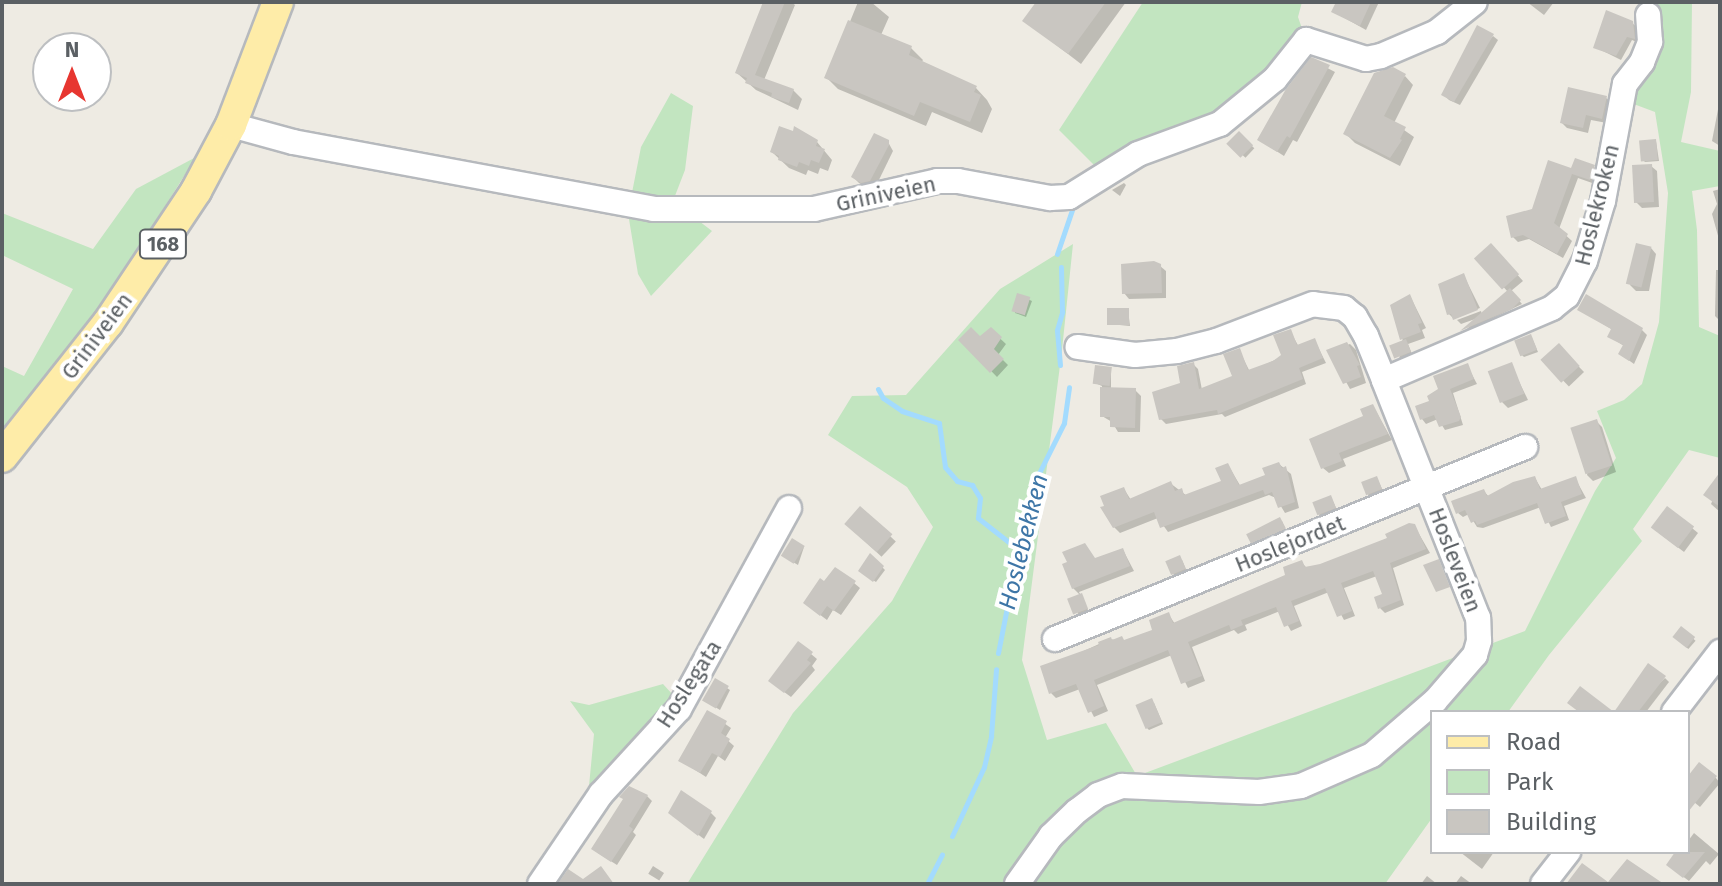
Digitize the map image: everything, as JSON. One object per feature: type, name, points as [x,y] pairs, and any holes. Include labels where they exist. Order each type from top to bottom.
[{"type":"main road","name":"Griniveien","points":[[2,457],[157,254],[231,125],[278,2]]},
{"type":"street","name":"Griniveien","points":[[231,125],[293,142],[654,209],[814,209],[937,181],[984,185],[1050,198],[1069,197],[1138,154],[1220,124],[1275,79],[1306,40],[1366,59],[1381,56],[1437,32],[1475,2]]},
{"type":"street","name":"Hoslekroken","points":[[1384,380],[1552,308],[1567,296],[1585,261],[1603,201],[1625,84],[1642,62],[1650,42],[1648,15]]},
{"type":"street","name":"Hosleveien","points":[[1017,884],[1051,836],[1098,795],[1122,786],[1151,785],[1223,792],[1301,786],[1372,755],[1435,701],[1475,655],[1479,641],[1478,618],[1384,380],[1355,317],[1332,304],[1313,304],[1216,341],[1177,351],[1135,355],[1078,347]]},
{"type":"street","name":"Hoslejordet","points":[[1055,639],[1525,447]]},
{"type":"street","name":"Hoslegata","points":[[540,884],[601,794],[679,709],[789,508]]},
{"type":"street","points":[[1676,710],[1720,652]]},
{"type":"street","points":[[1543,884],[1566,854]]},
{"type":"green space","points":[[1143,2],[1302,2],[1298,17],[1306,40],[1249,102],[1104,175],[1059,130]]},
{"type":"green space","points":[[1653,2],[1692,2],[1691,92],[1681,142],[1720,151],[1720,186],[1692,191],[1697,230],[1699,327],[1720,336],[1720,458],[1689,450],[1633,529],[1642,541],[1549,655],[1509,710],[1430,710],[1430,821],[1385,884],[687,884],[793,713],[892,601],[933,527],[907,487],[828,435],[852,396],[906,395],[1000,289],[1073,244],[1022,660],[1047,740],[1106,723],[1137,776],[1525,631],[1595,491],[1616,458],[1597,411],[1624,400],[1642,384],[1659,322],[1668,193],[1655,112],[1631,103],[1652,53]]},
{"type":"green space","points":[[671,93],[693,106],[685,170],[673,201],[712,231],[651,296],[638,274],[628,213],[641,147]]},
{"type":"green space","points":[[196,157],[73,353],[2,438],[2,366],[24,376],[73,289],[2,255],[2,213],[93,249],[136,189]]},
{"type":"green space","points":[[663,684],[674,696],[658,720],[636,735],[610,777],[598,789],[589,786],[594,734],[570,701],[589,705]]},
{"type":"building","points":[[763,2],[785,2],[755,75],[794,89],[789,103],[745,83],[747,78],[735,73]]},
{"type":"building","points":[[1036,2],[1106,2],[1068,54],[1022,21]]},
{"type":"building","points":[[1336,2],[1371,2],[1360,26],[1331,12]]},
{"type":"building","points":[[1606,10],[1633,21],[1635,39],[1627,37],[1616,56],[1593,48]]},
{"type":"building","points":[[848,20],[912,46],[909,55],[977,86],[974,92],[981,95],[970,122],[920,102],[914,116],[824,78]]},
{"type":"building","points":[[1477,25],[1494,34],[1454,102],[1441,95]]},
{"type":"building","points":[[1311,57],[1330,65],[1290,138],[1287,136],[1277,152],[1257,140],[1286,89]]},
{"type":"building","points":[[1393,67],[1406,74],[1384,116],[1406,127],[1402,140],[1390,158],[1343,134],[1374,73]]},
{"type":"building","points":[[1568,87],[1607,96],[1602,119],[1586,115],[1583,128],[1560,123]]},
{"type":"building","points":[[779,126],[793,131],[794,126],[818,140],[816,146],[825,149],[819,163],[811,160],[809,166],[799,162],[797,167],[778,160],[779,156],[770,152]]},
{"type":"building","points":[[1239,131],[1253,145],[1240,158],[1226,144]]},
{"type":"building","points":[[874,133],[889,140],[889,145],[870,181],[861,183],[851,177]]},
{"type":"building","points":[[1656,139],[1658,160],[1641,161],[1639,140]]},
{"type":"building","points":[[1575,158],[1595,165],[1590,180],[1572,174],[1554,223],[1568,234],[1557,254],[1523,235],[1511,238],[1506,216],[1532,209],[1548,160],[1571,168]]},
{"type":"building","points":[[1652,164],[1654,202],[1634,203],[1632,165]]},
{"type":"building","points":[[1491,243],[1519,274],[1502,290],[1474,258]]},
{"type":"building","points":[[1636,243],[1652,247],[1641,288],[1626,284]]},
{"type":"building","points":[[1154,261],[1161,264],[1162,293],[1122,294],[1121,264]]},
{"type":"building","points":[[1464,273],[1478,310],[1453,320],[1451,314],[1447,315],[1438,284]]},
{"type":"building","points":[[1510,288],[1521,300],[1512,309],[1460,331]]},
{"type":"building","points":[[1017,293],[1030,297],[1025,315],[1011,311]]},
{"type":"building","points":[[1410,294],[1422,323],[1418,324],[1421,332],[1400,340],[1390,305]]},
{"type":"building","points":[[1586,294],[1643,328],[1629,361],[1618,354],[1623,345],[1607,337],[1611,329],[1577,310]]},
{"type":"building","points":[[1107,308],[1129,308],[1129,325],[1107,325]]},
{"type":"building","points":[[971,327],[980,336],[991,327],[1002,337],[994,349],[1004,359],[990,373],[958,340]]},
{"type":"building","points":[[1291,329],[1297,345],[1315,338],[1323,358],[1299,368],[1303,379],[1218,414],[1217,410],[1159,420],[1152,392],[1180,383],[1177,366],[1194,362],[1199,389],[1232,376],[1223,354],[1240,348],[1248,370],[1273,361],[1281,355],[1273,335]]},
{"type":"building","points":[[1531,334],[1537,350],[1520,356],[1514,340]]},
{"type":"building","points":[[1406,339],[1411,352],[1394,359],[1389,345]]},
{"type":"building","points":[[1347,342],[1360,365],[1357,366],[1361,377],[1343,384],[1326,350]]},
{"type":"building","points":[[1559,343],[1580,366],[1561,383],[1540,360]]},
{"type":"building","points":[[1512,362],[1524,394],[1500,403],[1488,371]]},
{"type":"building","points":[[1468,363],[1474,379],[1450,389],[1461,417],[1459,421],[1439,427],[1434,415],[1420,420],[1415,406],[1429,401],[1427,396],[1438,389],[1433,376]]},
{"type":"building","points":[[1095,365],[1112,367],[1110,386],[1093,384]]},
{"type":"building","points":[[1100,387],[1136,388],[1135,428],[1110,427],[1110,417],[1100,417]]},
{"type":"building","points":[[1373,404],[1388,434],[1339,453],[1342,461],[1321,469],[1309,439],[1363,416],[1360,409]]},
{"type":"building","points":[[1597,419],[1612,466],[1586,474],[1570,428]]},
{"type":"building","points":[[1279,462],[1282,468],[1286,466],[1295,502],[1278,508],[1272,492],[1265,495],[1263,490],[1160,528],[1154,512],[1113,528],[1100,507],[1104,506],[1100,496],[1124,487],[1129,499],[1171,481],[1175,491],[1182,488],[1184,495],[1221,481],[1215,468],[1228,463],[1239,485],[1265,475],[1262,468]]},
{"type":"building","points":[[1720,472],[1720,507],[1703,495]]},
{"type":"building","points":[[1377,476],[1382,489],[1366,495],[1361,482]]},
{"type":"building","points":[[1535,476],[1540,489],[1576,476],[1582,494],[1561,502],[1566,516],[1545,524],[1537,503],[1477,525],[1475,521],[1471,523],[1465,510],[1456,514],[1451,501],[1484,489],[1487,496],[1513,482]]},
{"type":"building","points":[[1331,495],[1336,508],[1317,515],[1312,502]]},
{"type":"building","points":[[860,506],[892,534],[877,552],[844,524]]},
{"type":"building","points":[[1667,506],[1694,526],[1678,548],[1651,528]]},
{"type":"building","points":[[1280,517],[1286,529],[1252,546],[1246,534]]},
{"type":"building","points":[[1409,523],[1415,524],[1426,549],[1390,563],[1401,600],[1378,609],[1374,597],[1382,594],[1373,571],[1341,583],[1352,611],[1337,617],[1325,588],[1291,601],[1299,621],[1284,627],[1276,607],[1241,620],[1243,625],[1231,630],[1229,625],[1188,642],[1202,676],[1181,684],[1168,650],[1094,680],[1104,706],[1088,713],[1076,684],[1049,694],[1040,666],[1099,645],[1098,642],[1111,637],[1112,640],[1122,636],[1124,640],[1152,630],[1149,620],[1169,612],[1173,623],[1285,575],[1283,567],[1302,560],[1305,567],[1320,564],[1387,538],[1385,534]]},
{"type":"building","points":[[792,538],[805,546],[794,564],[781,556]]},
{"type":"building","points":[[1085,543],[1095,558],[1123,548],[1130,566],[1072,589],[1062,564],[1067,562],[1062,552]]},
{"type":"building","points":[[870,553],[884,566],[873,582],[858,571]]},
{"type":"building","points":[[1180,555],[1186,569],[1171,575],[1165,561]]},
{"type":"building","points":[[1439,559],[1450,587],[1436,592],[1423,565]]},
{"type":"building","points":[[835,567],[856,581],[834,611],[827,606],[820,616],[803,603],[820,578],[824,581]]},
{"type":"building","points":[[1082,593],[1088,609],[1073,615],[1067,599]]},
{"type":"building","points":[[1681,626],[1695,637],[1687,648],[1672,637]]},
{"type":"building","points":[[798,641],[813,652],[807,660],[811,663],[784,693],[768,681]]},
{"type":"building","points":[[1648,663],[1666,676],[1640,710],[1615,710]]},
{"type":"building","points":[[715,678],[729,686],[716,709],[702,701]]},
{"type":"building","points":[[1580,686],[1611,710],[1576,710],[1567,703]]},
{"type":"building","points":[[1152,698],[1162,722],[1146,729],[1135,705]]},
{"type":"building","points":[[707,710],[727,721],[721,733],[730,739],[720,757],[712,753],[700,773],[678,761]]},
{"type":"building","points":[[1699,762],[1717,776],[1690,810],[1690,773]]},
{"type":"building","points":[[629,786],[648,795],[629,826],[633,829],[611,862],[591,849],[623,799],[619,797]]},
{"type":"building","points":[[681,790],[712,811],[698,836],[668,813]]},
{"type":"building","points":[[1705,852],[1683,878],[1666,865],[1674,854]]},
{"type":"building","points":[[1627,859],[1664,884],[1566,884],[1582,863],[1608,882]]},
{"type":"building","points":[[601,866],[614,884],[559,882],[568,869],[583,879]]},
{"type":"waterway","name":"Hoslebekken","points":[[1057,254],[1073,207]]},
{"type":"waterway","name":"Hoslebekken","points":[[1060,365],[1057,330],[1062,312],[1061,267]]},
{"type":"waterway","name":"Hoslebekken","points":[[998,653],[1009,597],[1030,538],[1039,473],[1064,423],[1069,387]]},
{"type":"waterway","points":[[878,389],[883,398],[902,411],[939,423],[945,467],[957,481],[972,485],[980,498],[978,518],[1015,547]]},
{"type":"waterway","name":"Hoslebekken","points":[[952,836],[984,767],[991,736],[996,669]]},
{"type":"waterway","name":"Hoslebekken","points":[[927,884],[942,855]]}]
